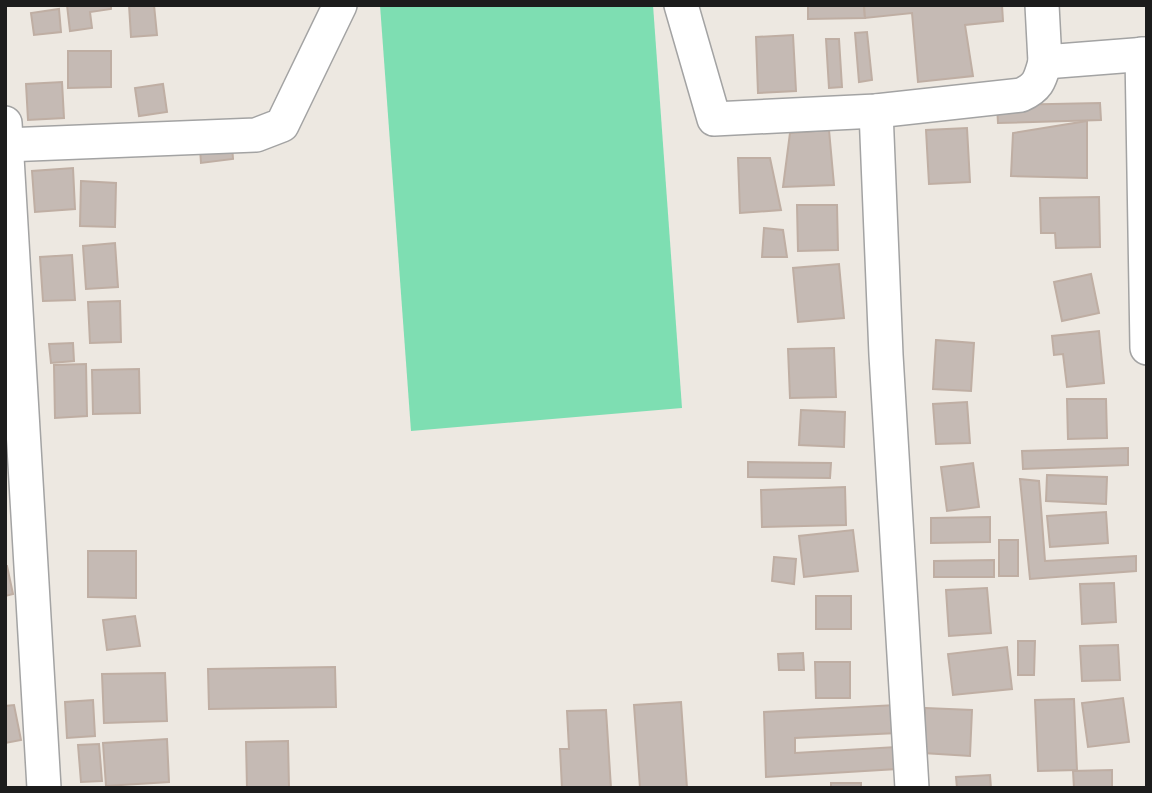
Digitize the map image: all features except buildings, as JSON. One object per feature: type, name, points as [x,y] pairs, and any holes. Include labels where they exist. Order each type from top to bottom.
[{"type":"street","points":[[44,788],[6,138],[256,135],[282,125],[340,5]]},
{"type":"street","points":[[681,5],[714,119],[876,111],[1021,95],[1032,90],[1040,81],[1045,62],[1042,5]]},
{"type":"street","points":[[1045,62],[1145,54],[1147,348]]},
{"type":"street","points":[[876,111],[887,369],[912,788]]},
{"type":"green space","points":[[380,5],[653,5],[682,408],[411,431]]}]
